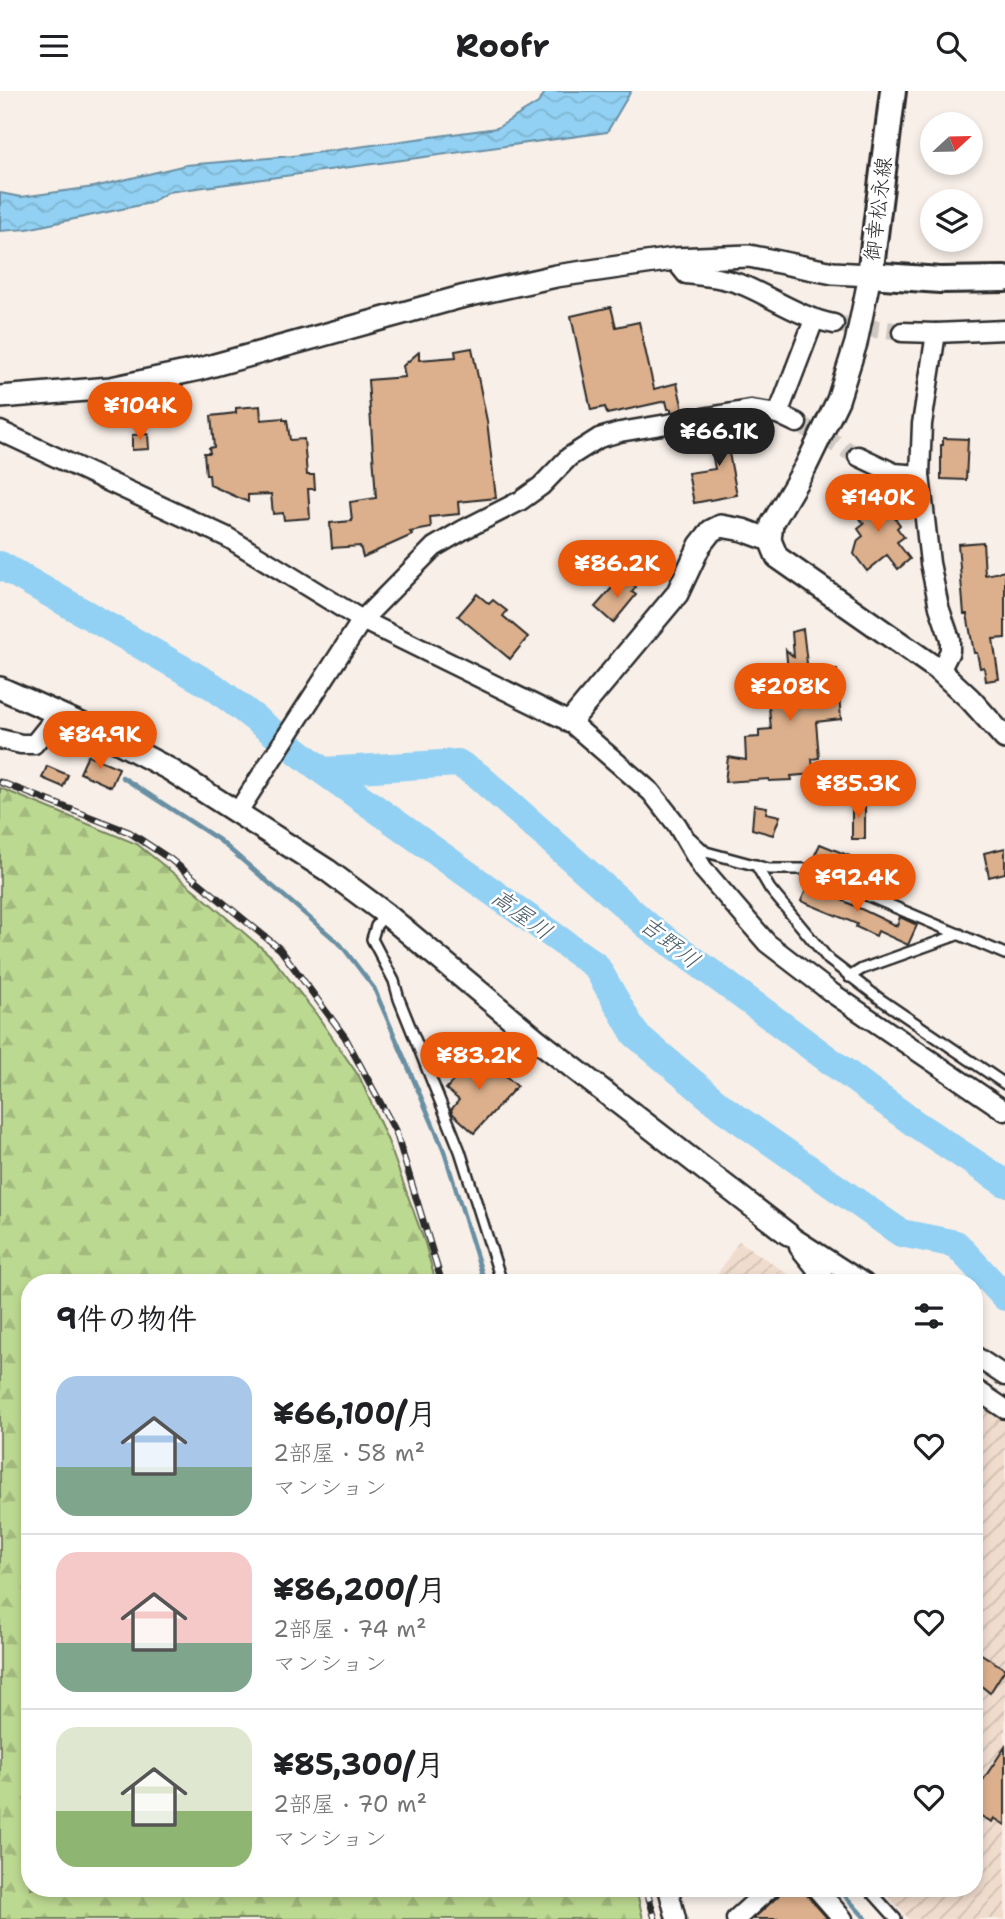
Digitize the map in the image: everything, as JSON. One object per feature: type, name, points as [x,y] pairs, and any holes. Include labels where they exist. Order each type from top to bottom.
[{"type":"main road","name":"御幸松永線","points":[[893,91],[870,275],[940,280],[1005,279]]},
{"type":"street","points":[[0,397],[111,388],[200,369],[461,296],[556,276],[674,259],[749,256],[833,272],[870,275],[856,344],[838,400],[806,466],[772,524],[770,540],[777,557],[940,671],[1005,738]]},
{"type":"street","points":[[674,259],[686,274],[713,277],[743,285],[814,320],[834,324]]},
{"type":"street","points":[[778,414],[814,320]]},
{"type":"street","points":[[902,332],[1005,330]]},
{"type":"street","points":[[936,333],[922,423],[920,475],[930,563],[939,607],[950,639],[950,651],[940,671]]},
{"type":"street","points":[[237,813],[361,622],[434,547],[520,501],[541,486],[569,457],[599,438],[750,410],[778,414],[797,423]]},
{"type":"street","points":[[0,431],[228,537],[361,622],[570,722],[651,792],[677,825],[704,869],[767,943],[832,993],[1005,1111]]},
{"type":"street","points":[[858,456],[894,473],[920,475]]},
{"type":"street","points":[[570,722],[677,594],[701,545],[711,531],[721,526],[743,530],[770,540]]},
{"type":"street","points":[[0,688],[59,713],[169,769],[327,870],[386,914],[536,1039],[788,1234],[850,1274]]},
{"type":"street","points":[[0,739],[34,744],[59,713]]},
{"type":"street","points":[[788,1234],[821,1274]]},
{"type":"street","points":[[983,1361],[1005,1376]]},
{"type":"street","points":[[983,1394],[1005,1409]]},
{"type":"street","points":[[670,1897],[676,1919]]},
{"type":"street","points":[[736,1919],[760,1897]]},
{"type":"street","points":[[824,1897],[843,1919]]},
{"type":"lane","points":[[677,825],[706,852],[769,869],[805,869],[1005,954]]},
{"type":"lane","points":[[755,865],[770,889],[829,960],[849,977],[1005,1084]]},
{"type":"lane","points":[[386,914],[376,926],[372,939],[394,981],[460,1151],[499,1274]]},
{"type":"lane","points":[[849,977],[862,969],[960,934]]},
{"type":"lane","points":[[876,1897],[896,1919]]},
{"type":"shaded area","points":[[739,1241],[788,1274],[718,1274]]},
{"type":"shaded area","points":[[983,1405],[1005,1420],[1005,1919],[909,1919],[889,1897],[983,1897]]},
{"type":"green space","points":[[0,788],[137,844],[271,956],[317,1015],[360,1078],[388,1141],[434,1274],[21,1274],[21,1897],[638,1897],[643,1919],[0,1919]]},
{"type":"water","points":[[546,91],[631,91],[607,132],[168,192],[150,203],[27,229],[0,231],[0,193],[21,197],[94,187],[186,165],[292,156],[497,128],[538,103]]},
{"type":"building","points":[[611,307],[616,327],[639,322],[654,389],[677,383],[683,410],[671,412],[666,401],[607,414],[605,407],[591,410],[571,316]]},
{"type":"building","points":[[472,348],[487,421],[496,498],[458,502],[459,514],[430,517],[431,528],[410,532],[412,535],[363,557],[360,546],[332,548],[330,523],[352,521],[350,502],[376,498],[368,380],[405,377],[403,366],[419,352],[419,360],[456,357],[455,351]]},
{"type":"building","points":[[260,406],[261,420],[283,418],[287,420],[290,440],[304,439],[307,475],[314,475],[315,489],[308,489],[310,518],[284,520],[283,513],[273,514],[271,494],[248,495],[248,502],[210,485],[204,453],[210,453],[209,448],[214,447],[211,416],[236,413],[236,408]]},
{"type":"building","points":[[747,429],[751,449],[729,453],[737,495],[694,503],[688,473],[715,469],[709,436]]},
{"type":"building","points":[[148,434],[149,449],[132,450],[132,435]]},
{"type":"building","points":[[943,438],[968,439],[966,480],[941,479]]},
{"type":"building","points":[[875,491],[900,525],[897,528],[904,537],[897,542],[910,559],[898,569],[887,555],[867,571],[854,554],[858,540],[863,536],[858,529],[864,524],[852,508]]},
{"type":"building","points":[[650,540],[670,558],[658,572],[638,554]]},
{"type":"building","points":[[983,542],[985,575],[1005,571],[1005,638],[993,639],[999,679],[986,681],[984,667],[980,668],[977,653],[974,653],[967,614],[964,614],[958,544]]},
{"type":"building","points":[[626,578],[636,587],[632,592],[636,595],[613,623],[595,607],[619,580],[622,583]]},
{"type":"building","points":[[477,594],[489,604],[493,600],[507,611],[503,616],[528,637],[510,659],[458,616]]},
{"type":"building","points":[[803,629],[808,672],[837,670],[841,719],[816,722],[819,758],[812,759],[814,774],[791,776],[792,780],[725,782],[728,757],[746,760],[745,738],[759,737],[759,730],[771,729],[767,685],[789,683],[786,650],[794,657],[792,632]]},
{"type":"building","points":[[88,755],[119,768],[111,787],[80,773]]},
{"type":"building","points":[[47,766],[68,775],[63,787],[42,778]]},
{"type":"building","points":[[852,800],[865,800],[865,839],[852,839]]},
{"type":"building","points":[[754,805],[767,807],[766,813],[780,816],[773,835],[752,829]]},
{"type":"building","points":[[820,844],[850,856],[848,861],[863,867],[857,879],[816,866],[817,863],[812,861]]},
{"type":"building","points":[[1005,848],[1005,873],[989,877],[984,853]]},
{"type":"building","points":[[811,879],[828,886],[825,892],[897,926],[900,917],[917,925],[908,945],[878,931],[876,936],[856,927],[857,924],[801,901]]},
{"type":"building","points":[[476,1054],[488,1063],[489,1061],[517,1086],[474,1133],[453,1114],[451,1110],[459,1100],[446,1089]]},
{"type":"building","points":[[983,1655],[1005,1669],[990,1693],[983,1687]]},
{"type":"building","points":[[1005,1747],[1005,1825],[994,1818],[992,1822],[983,1817],[983,1780]]},
{"type":"building","points":[[777,1897],[809,1897],[828,1919],[753,1919]]},
{"type":"waterway","name":"高屋川","points":[[0,565],[214,687],[323,771],[596,966],[635,1034],[724,1109],[901,1233],[956,1244],[1005,1297]]},
{"type":"waterway","name":"吉野川","points":[[323,771],[458,763],[477,775],[648,926],[914,1123],[1005,1183]]},
{"type":"waterway","points":[[122,777],[219,840],[341,945],[374,988],[443,1148],[482,1274]]},
{"type":"waterway","points":[[846,1897],[866,1919]]},
{"type":"tunnel","points":[[834,324],[902,332]]},
{"type":"tunnel","points":[[797,423],[858,456]]},
{"type":"railway","points":[[0,782],[129,832],[170,859],[280,949],[345,1037],[396,1132],[439,1274]]},
{"type":"railway","points":[[649,1897],[655,1919]]}]
